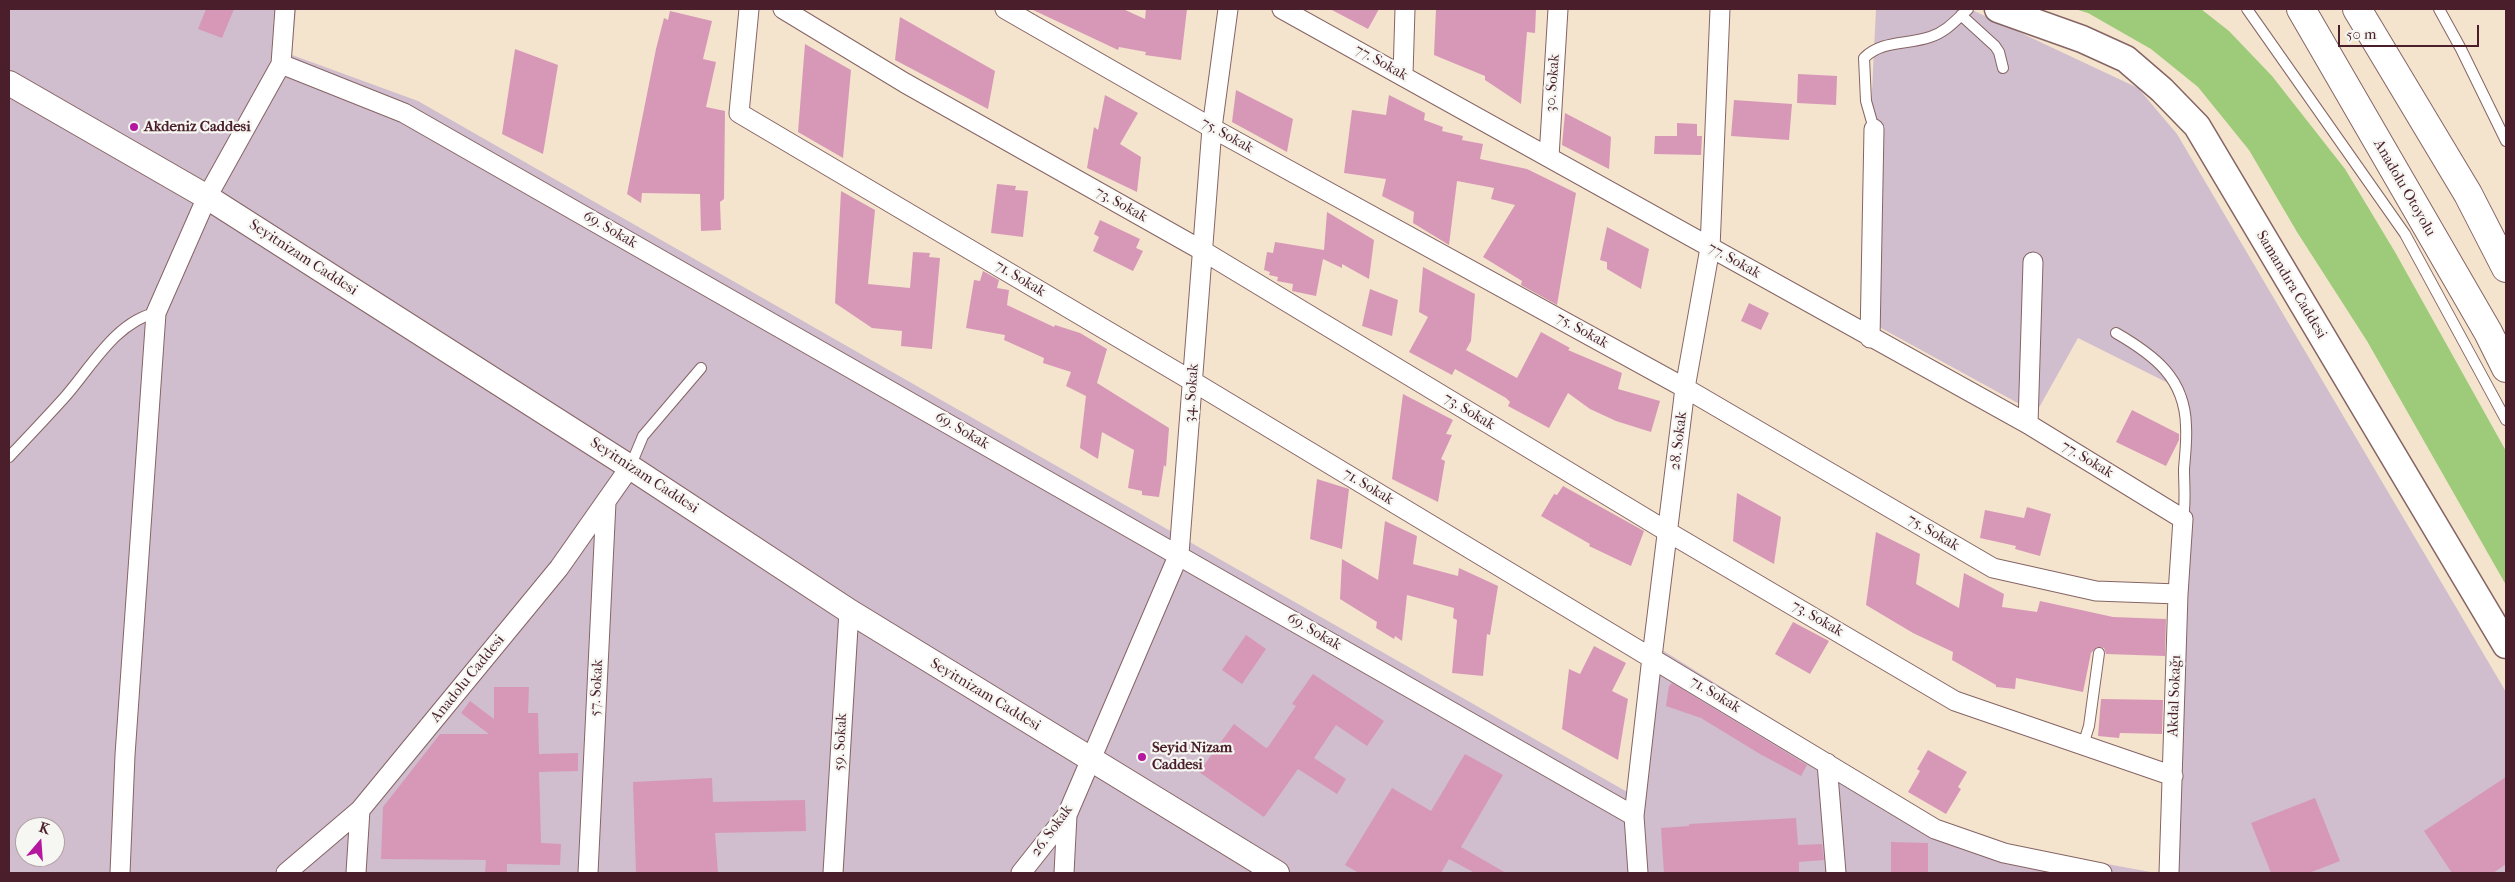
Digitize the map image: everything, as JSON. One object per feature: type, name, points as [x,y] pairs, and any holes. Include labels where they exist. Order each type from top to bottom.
[{"type":"highway","name":"Anadolu Otoyolu","points":[[2301,9],[2488,332],[2506,368]]},
{"type":"highway","points":[[2357,9],[2468,194],[2506,268]]},
{"type":"main road","name":"Samandıra Caddesi","points":[[1998,9],[2082,39],[2126,59],[2162,90],[2197,126],[2506,645]]},
{"type":"street","points":[[120,873],[125,755],[156,313],[207,197],[280,64],[284,9]]},
{"type":"street","name":"71. Sokak","points":[[749,9],[740,113],[1192,381],[1935,829],[2004,853],[2102,873]]},
{"type":"street","name":"73. Sokak","points":[[783,9],[905,83],[1203,251],[1668,532],[1955,701],[2173,776]]},
{"type":"street","name":"75. Sokak","points":[[1005,9],[1212,128],[1686,388],[1994,568],[2096,591],[2178,594]]},
{"type":"street","name":"34. Sokak","points":[[1092,760],[1179,554],[1212,128],[1228,9]]},
{"type":"street","name":"77. Sokak","points":[[1282,9],[1870,338],[2028,424],[2183,519]]},
{"type":"street","points":[[1402,75],[1405,9]]},
{"type":"street","name":"30. Sokak","points":[[1549,157],[1558,9]]},
{"type":"street","name":"28. Sokak","points":[[1638,873],[1634,816],[1652,657],[1686,388],[1710,248],[1720,9]]},
{"type":"street","name":"69. Sokak","points":[[280,64],[404,113],[1179,554],[1634,816]]},
{"type":"street","name":"Seyitnizam Caddesi","points":[[9,82],[207,197],[630,467],[849,611],[1277,873]]},
{"type":"street","points":[[1870,338],[1874,128]]},
{"type":"street","points":[[2028,424],[2033,262]]},
{"type":"street","name":"Anadolu Caddesi","points":[[286,873],[360,810],[558,568],[630,467]]},
{"type":"street","name":"57. Sokak","points":[[588,873],[606,502]]},
{"type":"street","name":"Akdal Sokağı","points":[[2169,873],[2178,594],[2183,519]]},
{"type":"street","name":"59. Sokak","points":[[833,873],[849,611]]},
{"type":"street","name":"26. Sokak","points":[[1021,873],[1067,815],[1092,760]]},
{"type":"street","points":[[1827,763],[1836,873]]},
{"type":"street","points":[[356,873],[360,810]]},
{"type":"street","points":[[1064,873],[1067,815]]},
{"type":"lane","points":[[2248,9],[2405,234],[2506,420]]},
{"type":"lane","points":[[2439,9],[2461,49],[2506,141]]},
{"type":"lane","points":[[1874,128],[1866,101],[1864,58],[1874,48],[1932,37],[1944,31],[1964,12],[1995,46],[1999,52],[2002,68]]},
{"type":"lane","points":[[9,457],[65,397],[101,352],[137,319],[156,313]]},
{"type":"lane","points":[[2116,333],[2139,346],[2160,363],[2173,381],[2181,397],[2186,426],[2183,519]]},
{"type":"lane","points":[[630,467],[643,436],[701,368]]},
{"type":"lane","points":[[2083,745],[2089,726],[2099,653]]},
{"type":"shaded area","points":[[9,9],[296,9],[292,55],[418,101],[1643,801],[1659,648],[1937,822],[2003,845],[2156,873],[9,873]]},
{"type":"shaded area","points":[[1876,9],[1970,9],[2138,88],[2177,134],[2506,692],[2506,873],[2166,873],[2186,392],[2078,338],[2036,413],[1861,317]]},
{"type":"green space","points":[[2075,9],[2201,9],[2229,31],[2272,76],[2345,169],[2395,252],[2506,451],[2506,585],[2367,341],[2297,232],[2249,150],[2198,87],[2151,49],[2088,13]]},
{"type":"building","points":[[206,9],[234,9],[222,38],[198,29]]},
{"type":"building","points":[[1031,9],[1123,9],[1145,19],[1146,9],[1187,9],[1181,60],[1145,55],[1146,52],[1119,47],[1118,50]]},
{"type":"building","points":[[1330,9],[1379,9],[1368,29]]},
{"type":"building","points":[[1436,9],[1536,9],[1535,33],[1527,32],[1521,104],[1485,80],[1485,76],[1434,55]]},
{"type":"building","points":[[670,11],[712,21],[703,59],[716,62],[706,107],[725,111],[724,199],[720,202],[721,230],[701,231],[700,194],[642,193],[641,203],[627,194],[656,49],[664,18],[668,20]]},
{"type":"building","points":[[900,17],[995,71],[988,109],[895,60]]},
{"type":"building","points":[[805,44],[851,70],[843,158],[798,132]]},
{"type":"building","points":[[515,49],[558,65],[543,154],[502,134]]},
{"type":"building","points":[[1798,74],[1837,76],[1836,105],[1797,103]]},
{"type":"building","points":[[1236,90],[1293,119],[1287,152],[1232,122]]},
{"type":"building","points":[[1105,95],[1138,113],[1120,144],[1141,157],[1137,192],[1087,168],[1094,127],[1098,130]]},
{"type":"building","points":[[1389,95],[1425,113],[1424,120],[1443,127],[1442,131],[1463,136],[1462,140],[1483,144],[1480,159],[1527,169],[1576,193],[1557,305],[1521,285],[1522,281],[1483,257],[1515,205],[1491,199],[1494,188],[1457,181],[1449,245],[1413,223],[1414,212],[1382,196],[1386,179],[1344,173],[1352,110],[1386,115]]},
{"type":"building","points":[[1734,100],[1792,104],[1789,140],[1731,136]]},
{"type":"building","points":[[1565,113],[1611,137],[1609,169],[1562,145]]},
{"type":"building","points":[[1677,123],[1697,124],[1697,136],[1702,136],[1701,155],[1654,154],[1655,136],[1677,136]]},
{"type":"building","points":[[997,184],[1016,186],[1015,190],[1028,191],[1023,237],[991,233]]},
{"type":"building","points":[[841,191],[875,210],[868,284],[910,288],[913,252],[930,253],[929,257],[940,258],[932,349],[901,346],[902,331],[872,328],[835,303]]},
{"type":"building","points":[[1327,212],[1374,240],[1369,279],[1342,264],[1342,268],[1323,259],[1316,296],[1292,291],[1293,284],[1277,281],[1278,277],[1269,275],[1270,272],[1264,270],[1267,252],[1273,253],[1275,242],[1324,250]]},
{"type":"building","points":[[1100,220],[1140,239],[1136,248],[1143,251],[1133,271],[1093,251],[1099,237],[1094,234]]},
{"type":"building","points":[[1607,227],[1649,249],[1641,289],[1607,269],[1607,262],[1600,260]]},
{"type":"building","points":[[1423,267],[1475,294],[1471,341],[1466,350],[1517,378],[1541,332],[1570,348],[1568,350],[1622,373],[1618,389],[1660,401],[1651,432],[1616,421],[1590,409],[1568,393],[1549,428],[1508,406],[1510,402],[1506,398],[1455,369],[1452,375],[1409,352],[1428,317],[1419,312]]},
{"type":"building","points":[[983,271],[999,280],[997,288],[1009,290],[1007,305],[1054,327],[1055,325],[1080,333],[1107,349],[1097,383],[1169,428],[1166,467],[1164,465],[1159,497],[1142,495],[1142,491],[1128,488],[1134,450],[1102,432],[1098,459],[1080,448],[1086,396],[1066,386],[1071,372],[1043,363],[1044,358],[1004,340],[1005,335],[966,328],[974,280],[980,281]]},
{"type":"building","points":[[1370,289],[1398,300],[1392,336],[1362,326]]},
{"type":"building","points":[[1749,303],[1769,313],[1761,330],[1741,321]]},
{"type":"building","points":[[1403,394],[1453,420],[1446,434],[1452,435],[1441,459],[1445,461],[1438,502],[1392,479]]},
{"type":"building","points":[[2132,410],[2179,434],[2179,440],[2166,466],[2116,442]]},
{"type":"building","points":[[1317,479],[1349,489],[1342,549],[1310,539]]},
{"type":"building","points":[[1563,486],[1644,531],[1631,566],[1589,546],[1590,544],[1541,516],[1554,494],[1557,495]]},
{"type":"building","points":[[1737,493],[1781,517],[1774,564],[1733,541]]},
{"type":"building","points":[[2027,507],[2051,514],[2040,556],[2015,549],[2016,546],[1980,538],[1985,510],[2024,518]]},
{"type":"building","points":[[1385,521],[1417,536],[1413,564],[1458,576],[1459,568],[1498,586],[1490,635],[1487,634],[1483,676],[1452,673],[1457,620],[1453,618],[1454,608],[1407,595],[1402,641],[1395,636],[1394,639],[1376,628],[1377,622],[1340,599],[1342,559],[1378,580]]},
{"type":"building","points":[[1876,532],[1920,554],[1916,584],[1959,608],[1964,573],[2004,594],[2002,607],[2037,612],[2040,601],[2113,617],[2166,619],[2165,656],[2106,654],[2104,648],[2097,647],[2091,653],[2083,692],[2016,678],[2015,689],[1996,687],[1996,685],[1952,660],[1953,652],[1913,633],[1866,605]]},
{"type":"building","points":[[1793,622],[1829,641],[1810,674],[1775,654]]},
{"type":"building","points":[[1246,635],[1266,649],[1242,684],[1222,670]]},
{"type":"building","points":[[1594,646],[1626,663],[1612,691],[1628,699],[1618,760],[1562,729],[1569,669],[1580,674]]},
{"type":"building","points":[[1313,674],[1384,721],[1367,746],[1336,725],[1314,758],[1346,779],[1337,794],[1298,769],[1264,817],[1199,772],[1234,724],[1266,748],[1268,747],[1296,706],[1292,704]]},
{"type":"building","points":[[1672,683],[1807,765],[1801,776],[1760,754],[1701,718],[1666,706],[1669,686]]},
{"type":"building","points":[[494,687],[529,687],[528,713],[538,713],[539,754],[578,753],[578,771],[539,772],[541,843],[561,844],[560,865],[507,864],[507,873],[485,872],[486,860],[381,859],[383,807],[440,734],[489,734],[461,713],[470,701],[494,719]]},
{"type":"building","points":[[2101,699],[2163,700],[2162,734],[2120,733],[2119,738],[2098,736]]},
{"type":"building","points":[[1928,750],[1967,772],[1958,787],[1961,789],[1946,814],[1908,792],[1920,771],[1917,769]]},
{"type":"building","points":[[1465,754],[1503,775],[1461,847],[1506,873],[1475,873],[1449,859],[1441,873],[1359,873],[1345,865],[1392,788],[1431,811]]},
{"type":"building","points":[[2506,777],[2506,864],[2493,873],[2452,873],[2424,831]]},
{"type":"building","points":[[712,778],[713,802],[805,800],[806,831],[715,833],[718,873],[636,873],[633,782]]},
{"type":"building","points":[[2315,798],[2340,861],[2309,873],[2271,873],[2251,823]]},
{"type":"building","points":[[1796,818],[1798,845],[1822,844],[1824,860],[1799,862],[1799,873],[1664,873],[1661,828],[1689,826],[1689,824]]},
{"type":"building","points":[[1891,842],[1928,843],[1928,873],[1891,873]]},
{"type":"place","name":"Akdeniz Caddesi","points":[[134,127]]},
{"type":"place","name":"Seyid Nizam Caddesi","points":[[1142,757]]}]
